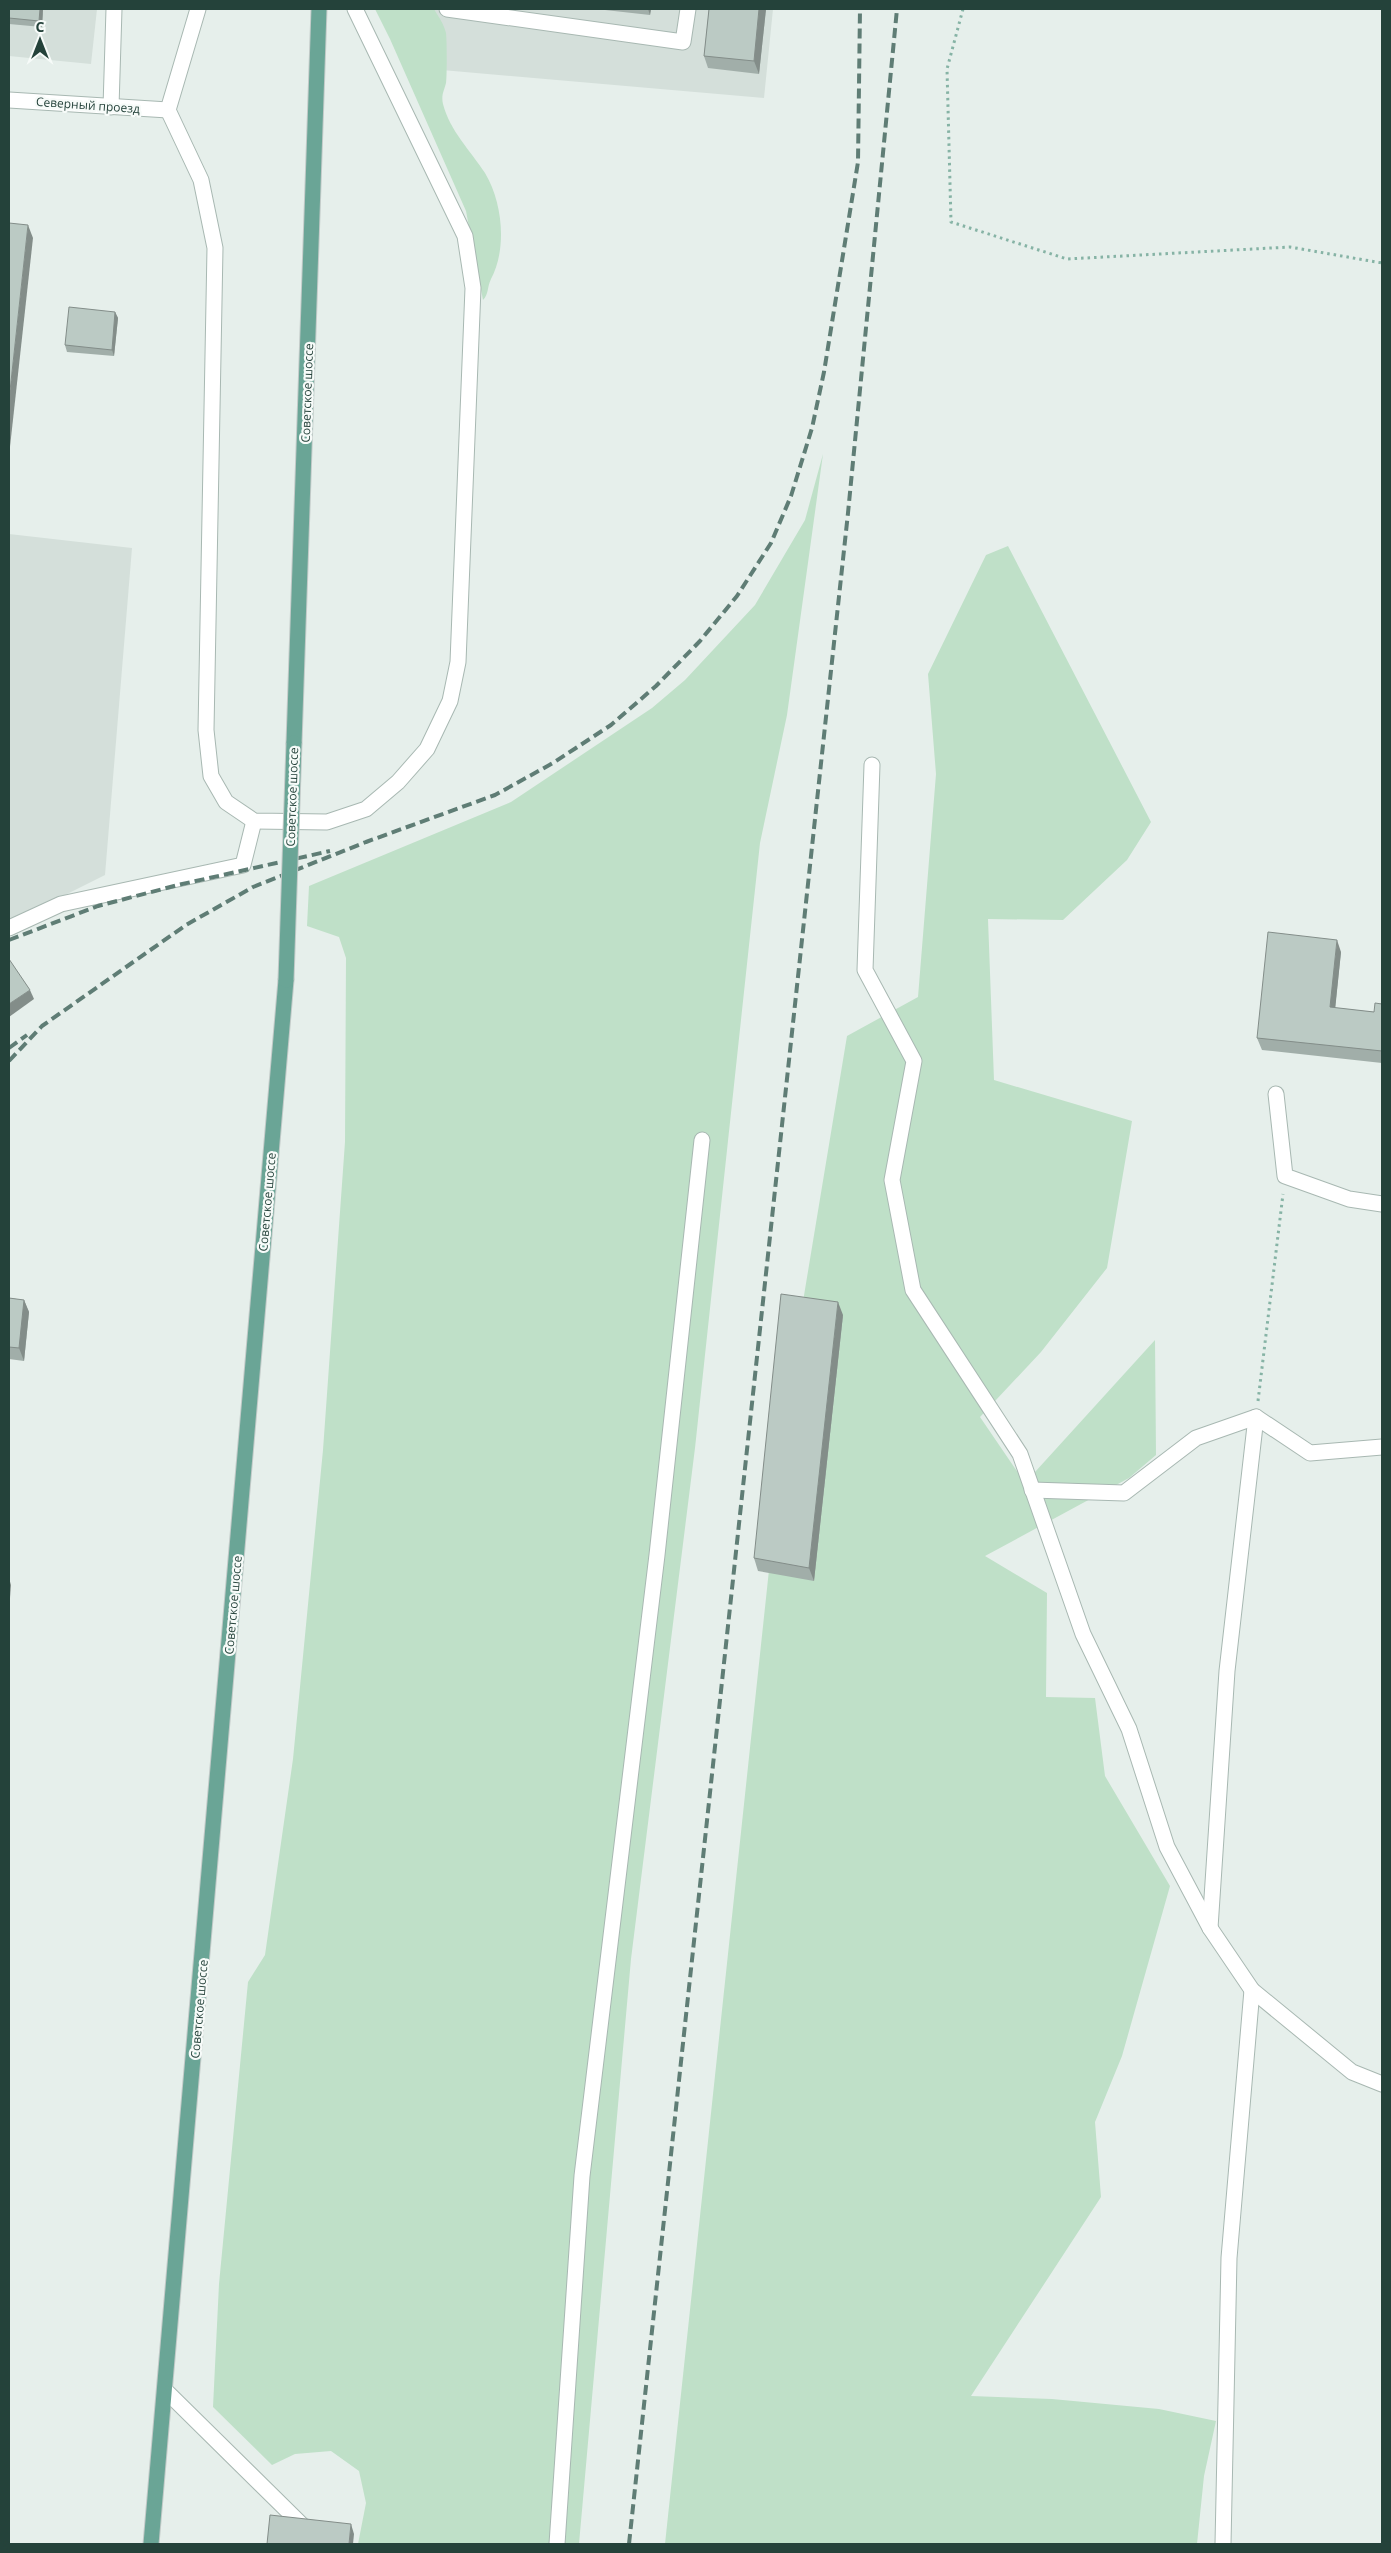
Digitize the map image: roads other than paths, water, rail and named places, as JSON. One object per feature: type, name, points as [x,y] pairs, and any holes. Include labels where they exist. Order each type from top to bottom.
[{"type":"main road","name":"Советское шоссе","points":[[151,2544],[166,2391],[286,980],[319,9]]},
{"type":"street","points":[[111,107],[114,9]]},
{"type":"street","points":[[198,9],[190,44],[168,110],[201,180],[215,248],[206,730],[211,776],[226,802],[254,821],[327,822],[366,808],[398,782],[428,749],[450,701],[458,662],[474,288],[465,236],[355,9]]},
{"type":"street","points":[[447,9],[684,42],[688,9]]},
{"type":"street","name":"Северный проезд","points":[[9,100],[168,110]]},
{"type":"street","points":[[872,765],[865,970],[914,1061],[892,1180],[913,1290],[1020,1454],[1082,1634],[1129,1729],[1167,1847],[1210,1928],[1252,1990],[1352,2072],[1382,2084]]},
{"type":"street","points":[[9,928],[61,904],[243,864],[254,821]]},
{"type":"street","points":[[1276,1094],[1285,1176],[1349,1199],[1382,1204]]},
{"type":"street","points":[[557,2544],[582,2176],[654,1575],[702,1140]]},
{"type":"street","points":[[1032,1490],[1124,1494],[1196,1438],[1256,1417]]},
{"type":"street","points":[[1256,1417],[1310,1453],[1382,1447]]},
{"type":"street","points":[[1210,1928],[1227,1671],[1256,1417]]},
{"type":"street","points":[[1223,2544],[1229,2258],[1252,1990]]},
{"type":"street","points":[[166,2391],[305,2528]]},
{"type":"railway","points":[[9,1061],[42,1026],[186,925],[253,887],[366,842],[495,795],[553,763],[611,725],[656,686],[700,641],[737,596],[771,543],[791,496],[812,428],[824,372],[858,162],[860,9]]},
{"type":"railway","points":[[629,2544],[848,513],[897,9]]},
{"type":"railway","points":[[9,940],[98,906],[178,885],[330,851]]},
{"type":"railway","points":[[9,1048],[27,1035]]}]
